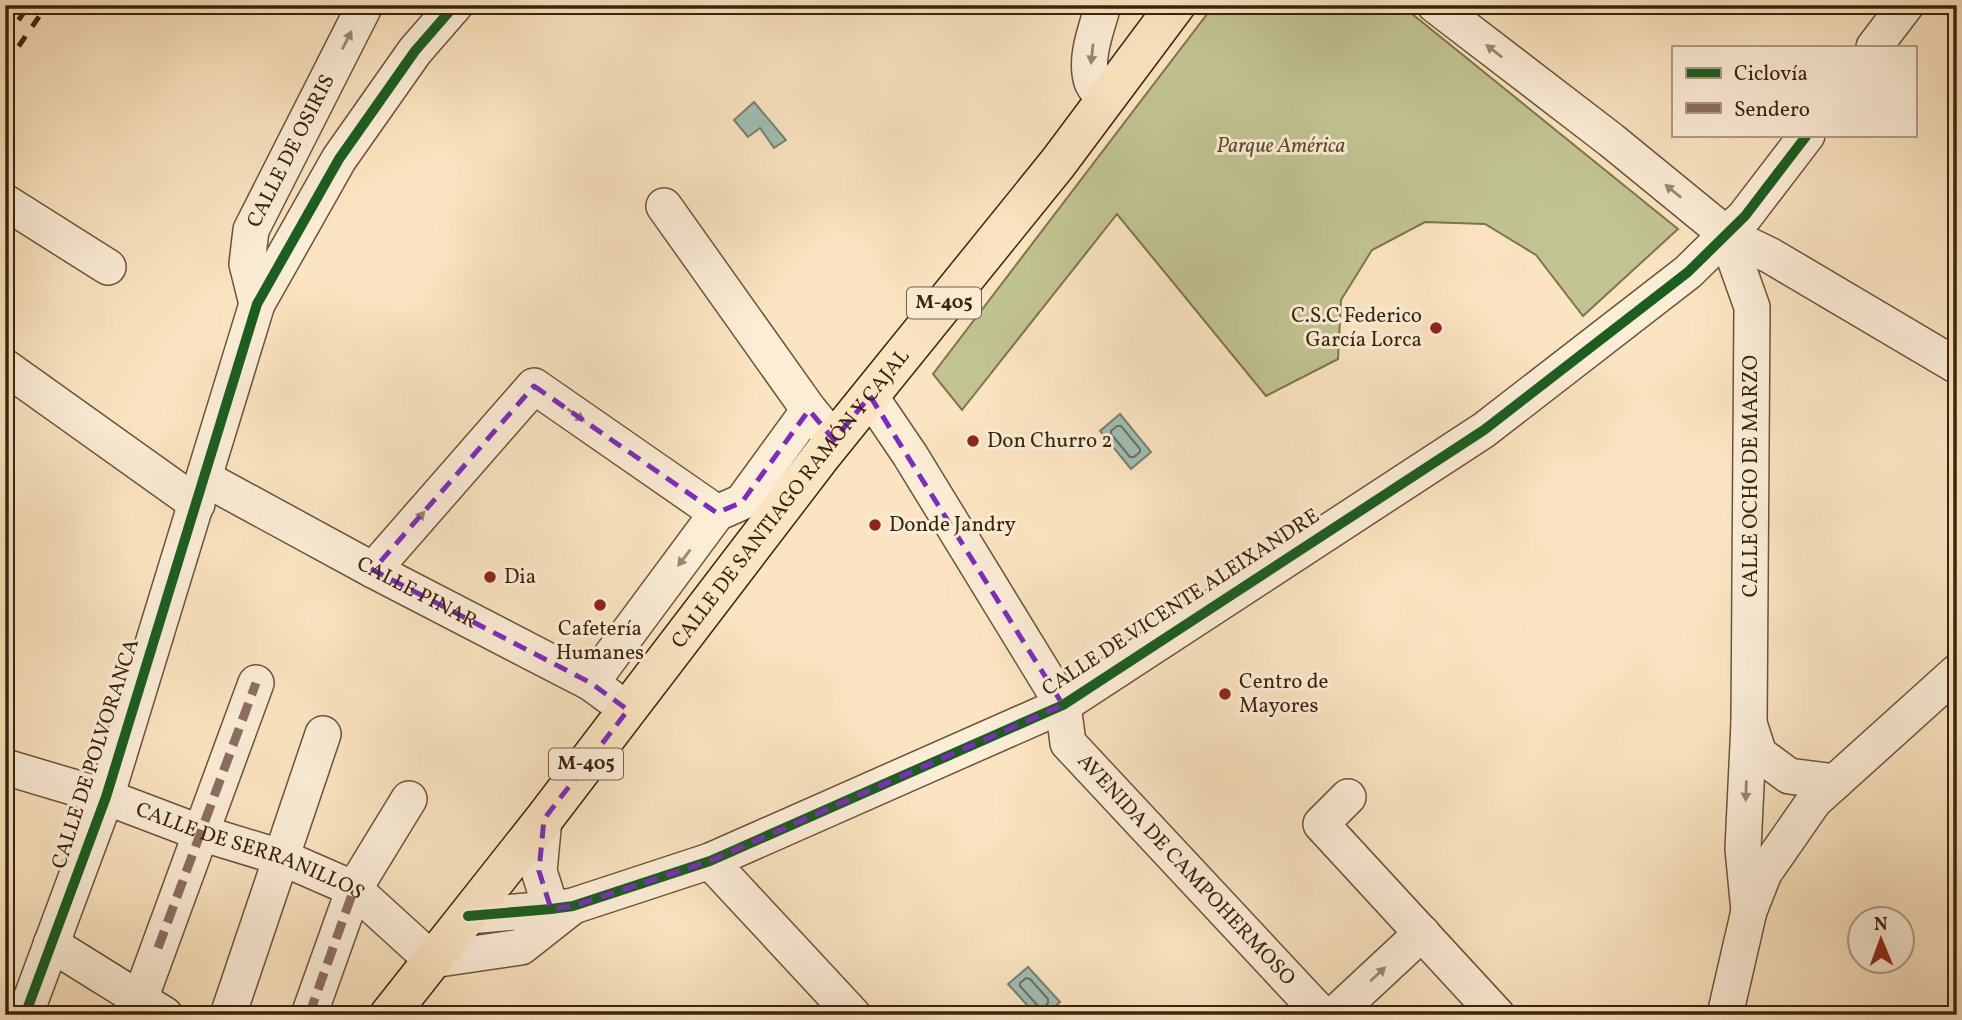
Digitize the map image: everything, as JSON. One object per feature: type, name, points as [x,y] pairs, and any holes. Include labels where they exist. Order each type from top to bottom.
[{"type":"main road","name":"CALLE DE SANTIAGO RAMÓN Y CAJAL","points":[[432,960],[544,819],[834,440],[1058,163],[1176,5]]},
{"type":"main road","name":"M-405","points":[[389,1015],[432,960]]},
{"type":"street","name":"CALLE DE OSIRIS","points":[[257,304],[247,264],[251,230],[365,5]]},
{"type":"street","name":"CALLE DE POLVORANCA","points":[[25,1015],[106,797],[257,304],[339,159],[415,51],[455,5]]},
{"type":"street","points":[[1103,5],[1090,62],[1092,83],[1105,100]]},
{"type":"street","points":[[1435,5],[1611,139],[1726,234],[1771,256],[1957,366]]},
{"type":"street","points":[[1875,46],[1906,5]]},
{"type":"street","name":"CALLE DE VICENTE ALEIXANDRE","points":[[468,915],[562,908],[709,860],[1063,705],[1484,430],[1688,272],[1745,216],[1806,136]]},
{"type":"street","points":[[5,202],[108,267]]},
{"type":"street","points":[[664,206],[809,410],[834,440]]},
{"type":"street","name":"CALLE OCHO DE MARZO","points":[[1726,234],[1752,307],[1749,723],[1743,849],[1749,911]]},
{"type":"street","name":"CALLE PINAR","points":[[5,367],[200,491],[373,570],[591,683],[628,710]]},
{"type":"street","points":[[373,570],[534,386],[717,513]]},
{"type":"street","name":"AVENIDA DE CAMPOHERMOSO","points":[[870,396],[910,455],[1063,705],[1068,743],[1322,1015]]},
{"type":"street","points":[[591,683],[717,513],[742,502],[809,410]]},
{"type":"street","points":[[1725,1015],[1749,911],[1764,873],[1814,801],[1957,672]]},
{"type":"street","points":[[51,944],[153,1007],[158,948],[256,682]]},
{"type":"street","name":"CALLE OCHO DE MARZO","points":[[1749,723],[1759,754],[1789,776],[1835,782]]},
{"type":"street","points":[[229,1015],[323,734]]},
{"type":"street","name":"CALLE DE SERRANILLOS","points":[[5,767],[106,797],[201,833],[282,858],[354,889],[432,960]]},
{"type":"street","points":[[1348,797],[1321,824],[1497,1015]]},
{"type":"street","points":[[309,1015],[354,889],[409,799]]},
{"type":"street","points":[[544,819],[539,871],[562,908]]},
{"type":"street","points":[[709,860],[853,1015]]},
{"type":"street","name":"CALLE DE VICENTE ALEIXANDRE","points":[[432,960],[522,947],[562,908]]},
{"type":"street","points":[[1334,1015],[1422,933]]},
{"type":"highlighted area","points":[[534,386],[717,513],[742,502],[809,410],[834,440],[870,396],[1063,705],[710,861],[573,906],[551,909],[539,871],[544,819],[628,710],[591,683],[373,570]]},
{"type":"green space","name":"Parque América","points":[[1214,5],[1401,5],[1678,229],[1583,316],[1536,255],[1485,224],[1425,222],[1372,250],[1341,300],[1338,359],[1266,396],[1117,214],[962,410],[933,374]]},
{"type":"water","points":[[754,102],[786,140],[774,148],[760,128],[748,137],[734,120]]},
{"type":"water","points":[[1120,414],[1151,452],[1131,469],[1100,431]]},
{"type":"water","points":[[1028,967],[1060,1002],[1046,1015],[1036,1015],[1008,984]]},
{"type":"railway","points":[[5,40],[29,5]]},
{"type":"railway","points":[[5,66],[47,5]]},
{"type":"marked path","points":[[158,948],[256,683]]},
{"type":"marked path","points":[[309,1015],[354,889]]},
{"type":"cycle path","points":[[25,1015],[106,797],[257,304],[339,159],[415,51],[455,5]]},
{"type":"cycle path","points":[[468,916],[573,906],[710,861],[1063,705],[1484,430],[1688,272],[1745,216],[1806,136]]},
{"type":"place","name":"C.S.C Federico García Lorca","points":[[1436,328]]},
{"type":"place","name":"Don Churro 2","points":[[973,441]]},
{"type":"place","name":"Donde Jandry","points":[[875,525]]},
{"type":"place","name":"Dia","points":[[490,577]]},
{"type":"place","name":"Cafetería Humanes","points":[[600,605]]},
{"type":"place","name":"Centro de Mayores","points":[[1225,694]]}]
